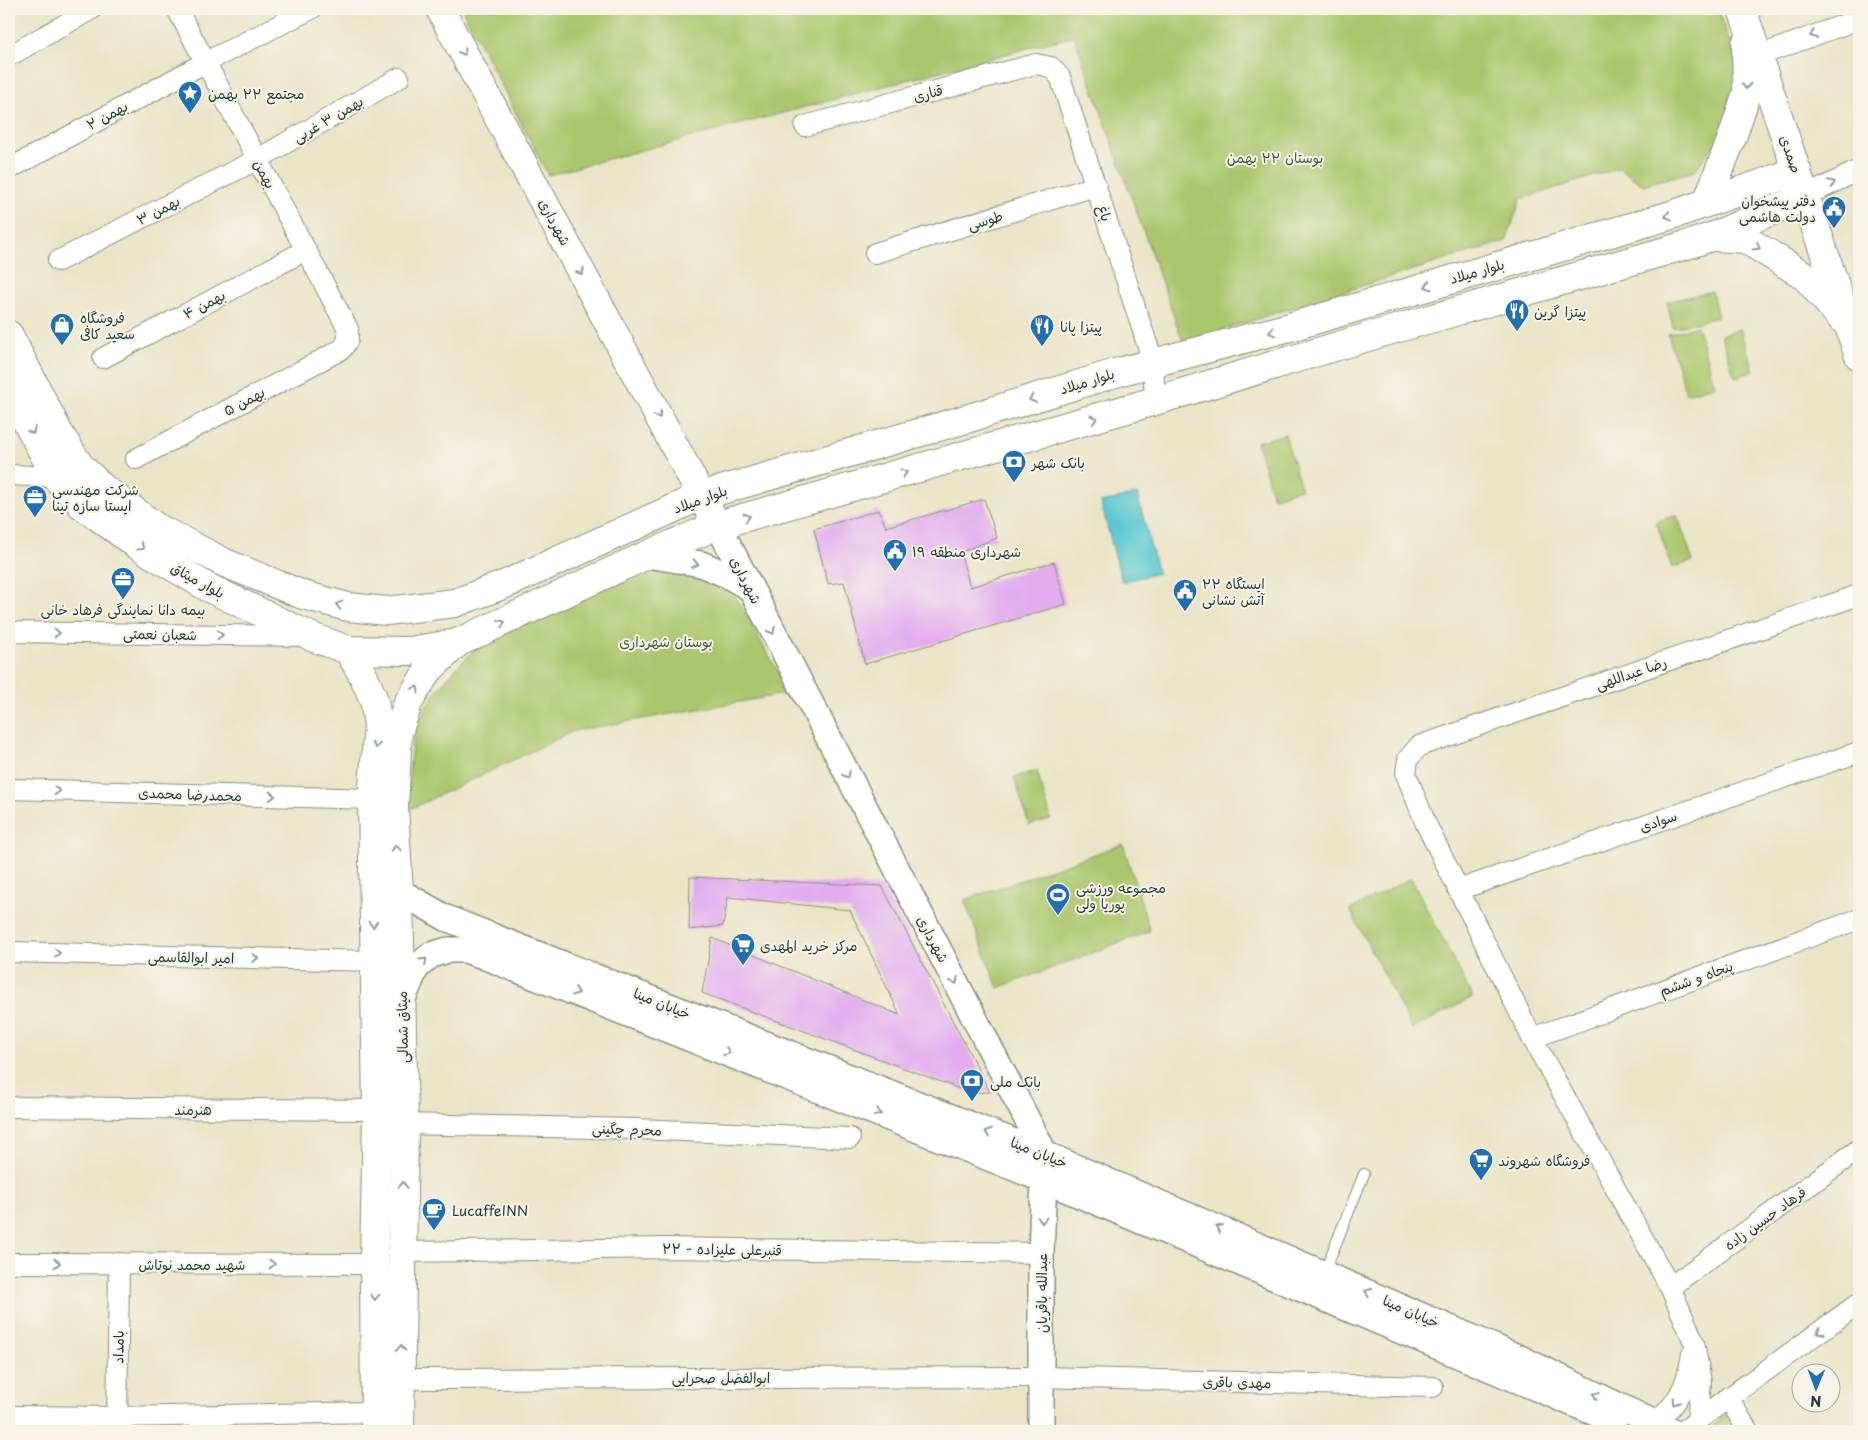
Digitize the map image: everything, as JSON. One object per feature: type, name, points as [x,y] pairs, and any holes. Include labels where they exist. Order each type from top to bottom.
[{"type":"main road","name":"شهرداری","points":[[440,9],[718,525]]},
{"type":"main road","name":"صمدی","points":[[1744,14],[1801,184],[1852,319],[1859,356]]},
{"type":"main road","points":[[1707,202],[1733,135],[1746,92],[1744,14]]},
{"type":"main road","name":"بلوار میلاد","points":[[387,611],[455,603],[508,583],[701,496],[1153,362],[1290,327],[1675,214],[1707,202],[1801,184]]},
{"type":"main road","points":[[458,643],[647,555],[718,525],[1155,401],[1711,237],[1801,184]]},
{"type":"main road","points":[[1711,237],[1745,240],[1805,276],[1852,319]]},
{"type":"main road","points":[[1363,305],[1371,336]]},
{"type":"main road","name":"بلوار میثاق","points":[[9,335],[59,434],[80,466],[103,488],[156,527],[224,563],[303,595],[348,607],[387,611]]},
{"type":"main road","name":"بلوار میثاق","points":[[9,388],[56,477],[82,505],[137,545],[207,587],[312,637],[348,650],[409,651],[458,643]]},
{"type":"main road","name":"میثاق شمالی","points":[[375,1422],[374,1264],[377,1110],[374,961],[386,890],[394,807],[398,733],[408,703],[427,672],[458,643]]},
{"type":"main road","name":"میثاق شمالی","points":[[348,650],[363,675],[374,700],[378,725],[372,799],[401,1003],[404,1124],[400,1431]]},
{"type":"street","points":[[9,56],[92,9]]},
{"type":"street","name":"بهمن","points":[[177,9],[348,329],[348,340]]},
{"type":"street","name":"بهمن ۲","points":[[9,168],[206,62],[311,9]]},
{"type":"street","points":[[1758,56],[1859,19]]},
{"type":"street","name":"قناری","points":[[805,126],[1036,64],[1051,66]]},
{"type":"street","name":"باغ","points":[[1051,66],[1060,77],[1153,362],[1155,401]]},
{"type":"street","name":"بهمن ۳ غربی","points":[[258,159],[399,78]]},
{"type":"street","name":"بهمن ۳","points":[[58,261],[258,159]]},
{"type":"street","points":[[1801,184],[1859,170]]},
{"type":"street","name":"طوسی","points":[[875,253],[1096,186]]},
{"type":"street","name":"بهمن ۴","points":[[102,358],[306,250]]},
{"type":"street","name":"بهمن ۵","points":[[136,459],[342,349],[348,340]]},
{"type":"street","points":[[9,475],[56,477]]},
{"type":"street","name":"شهرداری","points":[[718,525],[1045,1154]]},
{"type":"street","points":[[647,555],[701,564],[727,574],[750,588]]},
{"type":"street","name":"رضا عبداللهی","points":[[1458,890],[1426,824],[1406,774],[1408,759],[1419,746],[1859,595]]},
{"type":"street","name":"شعبان نعمتی","points":[[9,632],[312,637]]},
{"type":"street","name":"سوادی","points":[[1458,890],[1859,752]]},
{"type":"street","name":"محمدرضا محمدی","points":[[9,789],[372,799]]},
{"type":"street","name":"خیابان مینا","points":[[386,890],[446,918],[1045,1154],[1522,1360],[1655,1429]]},
{"type":"street","points":[[1458,890],[1532,1038],[1670,1287],[1694,1342],[1701,1382],[1690,1426]]},
{"type":"street","name":"پنجاه و ششم","points":[[1532,1038],[1859,919]]},
{"type":"street","name":"خیابان مینا","points":[[401,1003],[416,968],[431,955],[448,950],[465,950],[646,1020],[1044,1180],[1655,1429]]},
{"type":"street","name":"امیر ابوالقاسمی","points":[[9,952],[374,961]]},
{"type":"street","name":"هنرمند","points":[[9,1107],[377,1110]]},
{"type":"street","name":"محرم چگینی","points":[[404,1124],[638,1129],[850,1138]]},
{"type":"street","name":"فرهاد حسین زاده","points":[[1670,1287],[1859,1149]]},
{"type":"street","name":"عبدالله باقریان","points":[[1041,1431],[1040,1253],[1045,1154]]},
{"type":"street","name":"قنبرعلی علیزاده - ۲۲","points":[[403,1252],[666,1248],[1040,1253]]},
{"type":"street","name":"شهید محمد نوتاش","points":[[9,1263],[374,1264]]},
{"type":"street","name":"بامداد","points":[[117,1424],[119,1263]]},
{"type":"street","points":[[1690,1426],[1859,1303]]},
{"type":"street","points":[[1655,1429],[1681,1394],[1687,1380],[1694,1342]]},
{"type":"street","name":"ابوالفضل صحرایی","points":[[401,1379],[1041,1377]]},
{"type":"street","name":"مهدی باقری","points":[[1041,1377],[1433,1387]]},
{"type":"street","points":[[1728,1397],[1748,1431]]},
{"type":"street","points":[[9,1416],[117,1424],[375,1422]]},
{"type":"lane","points":[[1324,1273],[1364,1174]]},
{"type":"green space","name":"بوستان ۲۲ بهمن","points":[[462,9],[1718,9],[1740,77],[1722,135],[1694,171],[1643,185],[1619,168],[1521,199],[1506,241],[1183,342],[1074,36],[548,175]]},
{"type":"green space","points":[[1712,291],[1718,317],[1673,328],[1667,302]]},
{"type":"green space","points":[[1697,326],[1715,386],[1686,394],[1668,334]]},
{"type":"green space","points":[[1740,329],[1754,371],[1735,377],[1721,335]]},
{"type":"green space","points":[[1285,434],[1301,489],[1273,497],[1257,442]]},
{"type":"green space","points":[[1677,515],[1693,561],[1672,568],[1656,522]]},
{"type":"green space","name":"بوستان شهرداری","points":[[655,566],[696,572],[733,592],[790,693],[574,731],[408,810],[411,752],[416,729],[442,684],[466,658],[490,637]]},
{"type":"green space","points":[[1037,771],[1051,819],[1029,825],[1014,777]]},
{"type":"green space","name":"مجموعه ورزشی پوریا ولی","points":[[1123,844],[1150,931],[998,988],[964,900]]},
{"type":"green space","points":[[1411,878],[1473,997],[1412,1029],[1350,910]]},
{"type":"green space","points":[[1727,1413],[1738,1431],[1708,1431]]},
{"type":"water","points":[[1137,494],[1158,573],[1122,582],[1101,503]]},
{"type":"building","name":"شهرداری منطقه ۱۹","points":[[984,499],[997,538],[960,552],[970,587],[1054,562],[1066,604],[865,664],[844,582],[828,584],[814,529],[879,510],[886,527]]},
{"type":"building","name":"مرکز خرید المهدی","points":[[690,877],[882,886],[990,1092],[971,1093],[702,993],[712,938],[900,1015],[850,910],[728,897],[723,926],[689,930]]},
{"type":"place","name":"مجتمع ۲۲ بهمن","points":[[190,114]]},
{"type":"place","name":"دفتر پیشخوان دولت هاشمی","points":[[1834,229]]},
{"type":"place","name":"پیتزا گرین","points":[[1517,332]]},
{"type":"place","name":"فروشگاه سعید کافی","points":[[62,346]]},
{"type":"place","name":"پیتزا پانا","points":[[1042,347]]},
{"type":"place","name":"بانک شهر","points":[[1014,483]]},
{"type":"place","name":"شرکت مهندسی ایستا سازه تینا","points":[[35,518]]},
{"type":"place","name":"شهرداری منطقه ۱۹","points":[[895,572]]},
{"type":"place","name":"بیمه دانا نمایندگی فرهاد خانی","points":[[123,600]]},
{"type":"place","name":"ایستگاه ۲۲ آتش نشانی","points":[[1185,612]]},
{"type":"place","name":"مجموعه ورزشی پوریا ولی","points":[[1058,916]]},
{"type":"place","name":"مرکز خرید المهدی","points":[[743,966]]},
{"type":"place","name":"بانک ملی","points":[[972,1102]]},
{"type":"place","name":"فروشگاه شهروند","points":[[1481,1181]]},
{"type":"place","name":"LucaffeINN","points":[[434,1231]]}]
